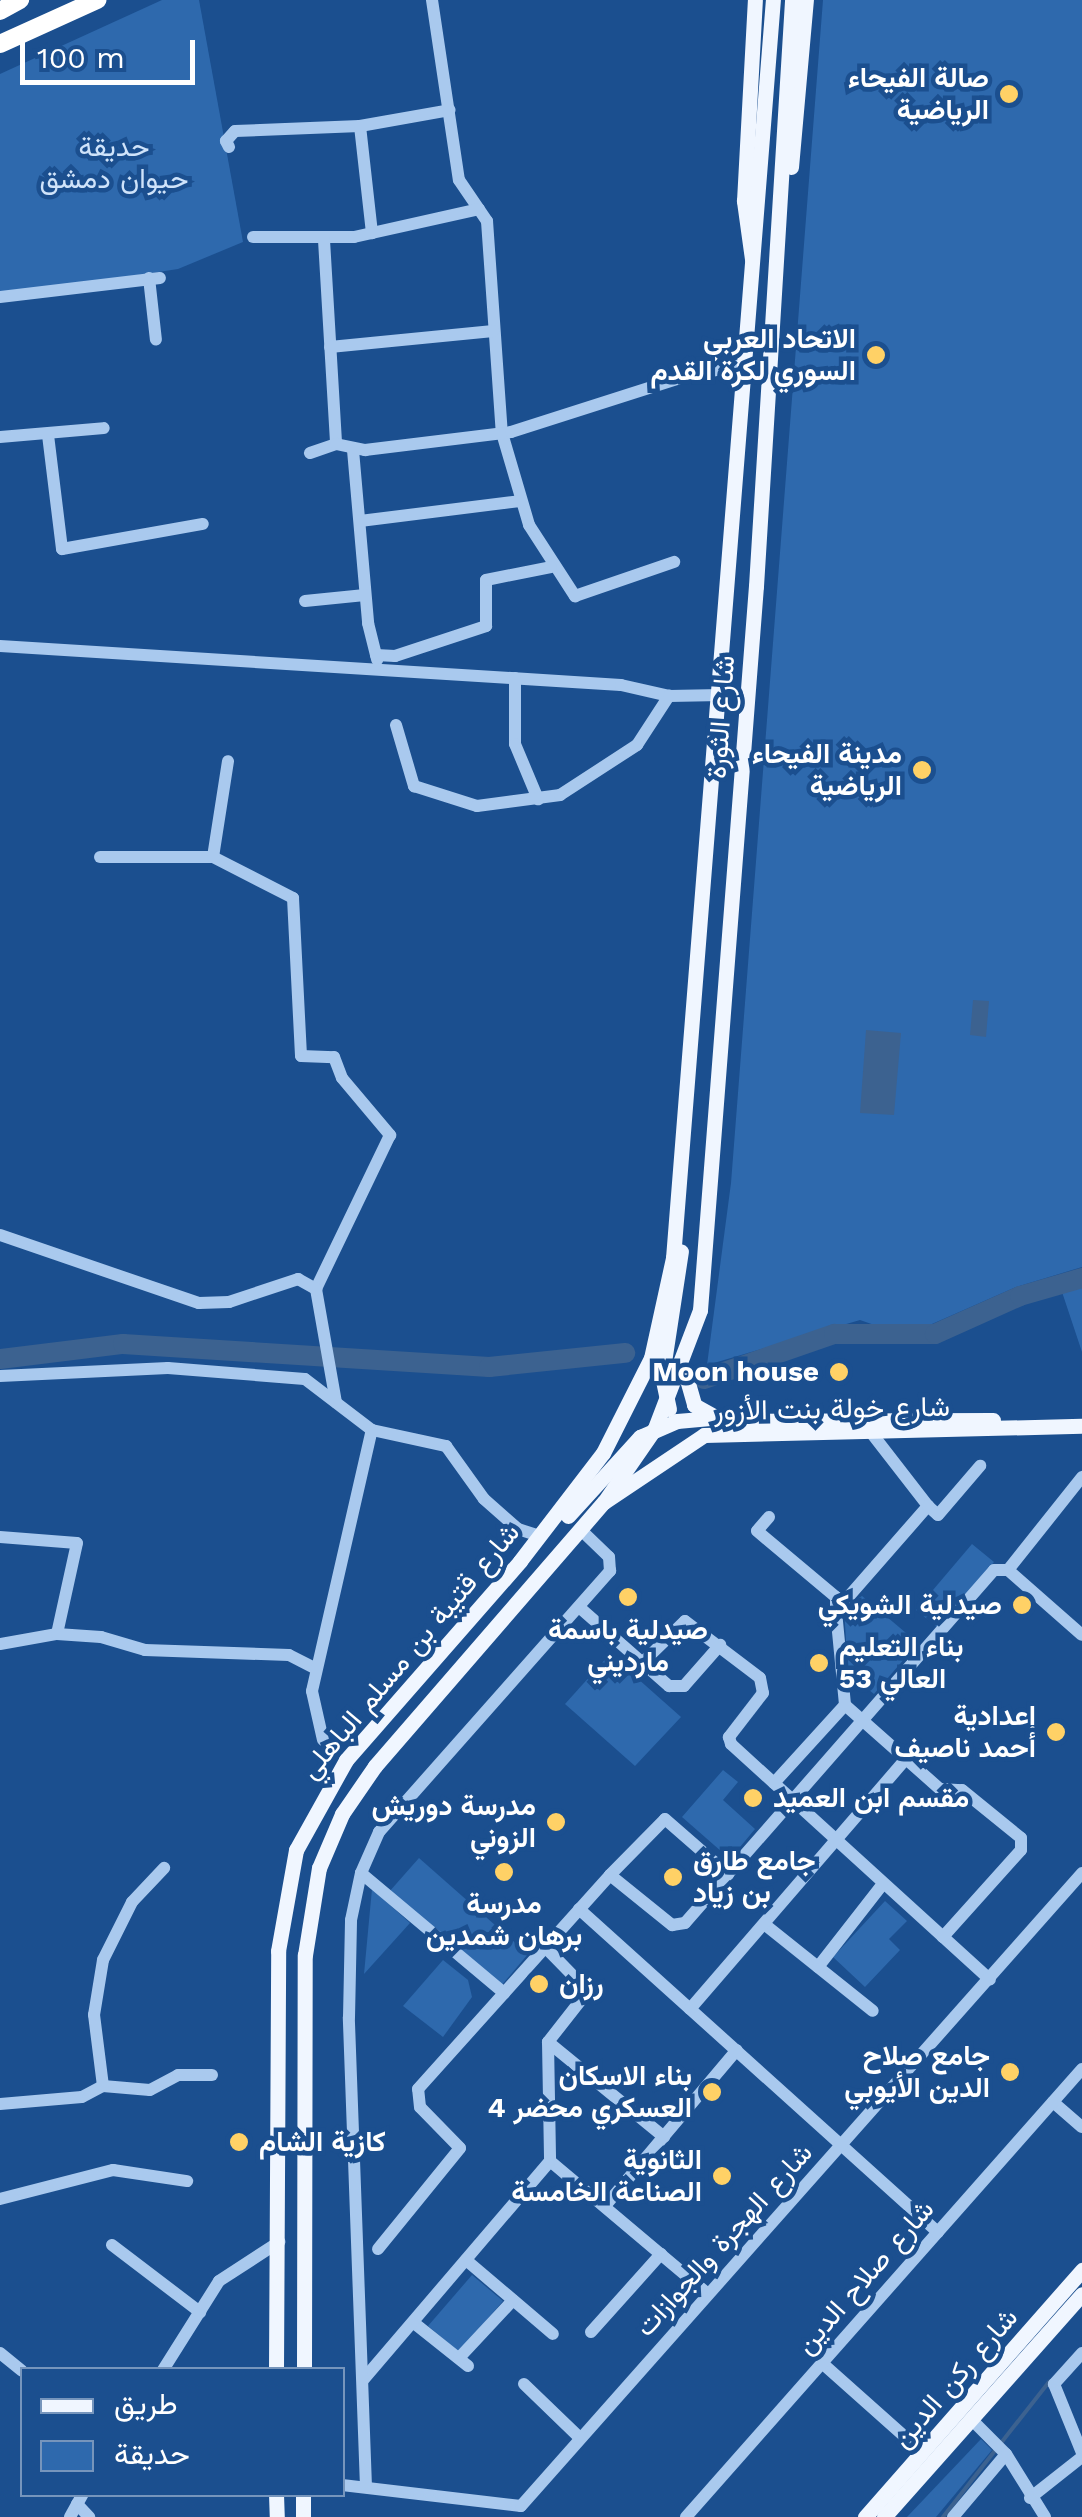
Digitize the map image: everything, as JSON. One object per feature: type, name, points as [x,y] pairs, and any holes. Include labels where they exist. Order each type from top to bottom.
[{"type":"highway","points":[[0,11],[20,0]]},
{"type":"highway","points":[[0,44],[97,0]]},
{"type":"main road","points":[[755,0],[744,201],[745,238],[756,268]]},
{"type":"main road","name":"شارع الثورة","points":[[630,1407],[651,1358],[681,1215],[756,268],[772,0]]},
{"type":"main road","name":"شارع الثورة","points":[[672,1414],[708,1271],[792,0]]},
{"type":"main road","points":[[775,280],[806,0]]},
{"type":"main road","points":[[681,1215],[679,1296],[662,1375],[672,1414],[704,1435]]},
{"type":"main road","name":"شارع خولة بنت الأزور","points":[[684,1364],[689,1396],[710,1418],[868,1423],[1082,1417]]},
{"type":"main road","name":"شارع قتيبة بن مسلم الباهلي","points":[[276,2367],[278,1938],[296,1850],[346,1760],[539,1536],[630,1407]]},
{"type":"main road","points":[[492,1593],[625,1448],[672,1414],[710,1418]]},
{"type":"main road","name":"شارع خولة بنت الأزور","points":[[604,1502],[704,1435],[873,1436],[1082,1426]]},
{"type":"main road","name":"شارع قتيبة بن مسلم الباهلي","points":[[304,2367],[305,1954],[320,1868],[342,1814],[375,1766],[604,1502],[655,1428]]},
{"type":"main road","name":"شارع ركن الدين","points":[[865,2517],[1082,2270]]},
{"type":"main road","name":"شارع ركن الدين","points":[[884,2517],[1082,2294]]},
{"type":"street","points":[[432,0],[459,180],[487,220],[502,434],[520,501],[552,567],[581,597],[674,562]]},
{"type":"street","points":[[229,147],[226,141],[235,131],[360,126],[450,110]]},
{"type":"street","points":[[360,126],[372,232]]},
{"type":"street","points":[[253,237],[324,240],[478,209]]},
{"type":"street","points":[[324,240],[336,444]]},
{"type":"street","points":[[0,297],[154,278],[156,340]]},
{"type":"street","points":[[330,346],[493,331]]},
{"type":"street","points":[[310,452],[336,444],[353,450],[502,434],[686,376],[746,364]]},
{"type":"street","points":[[0,438],[104,428]]},
{"type":"street","points":[[48,434],[62,549],[202,524]]},
{"type":"street","points":[[353,450],[365,595],[378,662]]},
{"type":"street","points":[[360,520],[520,501]]},
{"type":"street","points":[[378,662],[486,626],[486,580],[552,567]]},
{"type":"street","points":[[305,601],[365,595]]},
{"type":"street","points":[[0,646],[378,662],[516,678],[621,684],[668,696],[721,694]]},
{"type":"street","points":[[516,678],[515,744],[538,799]]},
{"type":"street","points":[[396,725],[414,786],[467,806],[538,799],[560,794],[624,756],[668,696]]},
{"type":"street","points":[[213,858],[228,762]]},
{"type":"street","points":[[100,857],[213,858],[293,898],[300,1056],[334,1057],[390,1135],[316,1289],[331,1351],[336,1402]]},
{"type":"street","points":[[0,1234],[199,1302],[229,1302],[298,1279],[316,1289]]},
{"type":"street","points":[[0,1376],[215,1369],[305,1379],[372,1430],[446,1446],[484,1499],[518,1528],[539,1536]]},
{"type":"street","points":[[323,1740],[314,1720],[316,1669],[372,1430]]},
{"type":"street","points":[[873,1436],[938,1515],[980,1466]]},
{"type":"street","points":[[1008,1570],[1082,1477]]},
{"type":"street","points":[[836,1611],[928,1506]]},
{"type":"street","points":[[769,1518],[757,1531],[836,1597],[845,1705],[940,1789],[962,1790],[1023,1844],[943,1937]]},
{"type":"street","points":[[366,2487],[349,2018],[351,1920],[361,1873],[379,1832],[579,1607],[611,1563],[580,1530]]},
{"type":"street","points":[[0,1536],[77,1544],[57,1634]]},
{"type":"street","points":[[610,1875],[678,1926],[994,1570],[1008,1570],[1082,1635]]},
{"type":"street","points":[[579,1607],[642,1663],[677,1688],[720,1645]]},
{"type":"street","points":[[642,1663],[685,1620],[764,1685],[728,1736],[882,1885],[990,1980]]},
{"type":"street","points":[[0,1644],[57,1634],[145,1650],[289,1655],[316,1669]]},
{"type":"street","points":[[774,1783],[845,1705]]},
{"type":"street","points":[[690,2008],[906,1759]]},
{"type":"street","points":[[378,2249],[460,2148],[420,2106],[418,2090],[610,1875],[665,1819],[728,1874]]},
{"type":"street","points":[[102,2086],[94,2016],[103,1960],[132,1902],[164,1868]]},
{"type":"street","points":[[361,1873],[504,1992]]},
{"type":"street","name":"شارع الهجرة والجوازات","points":[[345,2485],[521,2506],[707,2294],[1077,1889],[1082,1873]]},
{"type":"street","points":[[818,1967],[882,1885]]},
{"type":"street","points":[[579,1909],[738,2050],[841,2149],[938,2232]]},
{"type":"street","points":[[764,1924],[873,2011]]},
{"type":"street","points":[[363,2380],[550,2161],[548,2042],[588,1991],[545,1947]]},
{"type":"street","points":[[548,2042],[664,2137]]},
{"type":"street","points":[[605,2206],[738,2050]]},
{"type":"street","name":"شارع صلاح الدين","points":[[686,2517],[1082,2069]]},
{"type":"street","points":[[0,2104],[82,2097],[102,2086],[150,2090],[178,2075],[212,2075]]},
{"type":"street","points":[[1068,2085],[1082,2097]]},
{"type":"street","points":[[1053,2102],[1082,2127]]},
{"type":"street","points":[[550,2161],[707,2294]]},
{"type":"street","points":[[0,2199],[113,2170],[148,2170],[187,2181]]},
{"type":"street","points":[[165,2367],[219,2280],[279,2242]]},
{"type":"street","points":[[112,2245],[200,2312]]},
{"type":"street","points":[[590,2332],[661,2254]]},
{"type":"street","points":[[466,2260],[553,2334]]},
{"type":"street","points":[[414,2323],[463,2362],[513,2300]]},
{"type":"street","points":[[0,2353],[20,2369]]},
{"type":"street","points":[[1030,2498],[1082,2455],[1076,2427],[1054,2384],[1082,2353]]},
{"type":"street","points":[[822,2363],[923,2453]]},
{"type":"street","points":[[524,2384],[580,2438]]},
{"type":"street","points":[[971,2419],[1002,2450],[1045,2517]]},
{"type":"street","points":[[952,2517],[1002,2450]]},
{"type":"street","points":[[77,2505],[90,2517]]},
{"type":"green space","name":"حديقة حيوان دمشق","points":[[162,0],[199,0],[243,242],[178,269],[0,296],[0,74]]},
{"type":"green space","name":"مدينة الفيحاء الرياضية","points":[[823,0],[1082,0],[1082,1267],[1016,1287],[932,1324],[880,1327],[860,1320],[707,1365],[731,1183]]},
{"type":"green space","points":[[1082,1285],[1082,1352],[1062,1292]]},
{"type":"green space","points":[[972,1544],[994,1562],[938,1628],[916,1610]]},
{"type":"green space","points":[[862,1596],[918,1643],[874,1694],[848,1673],[844,1608]]},
{"type":"green space","points":[[610,1654],[681,1717],[635,1766],[565,1704]]},
{"type":"green space","points":[[723,1770],[738,1782],[723,1800],[755,1829],[730,1859],[682,1817]]},
{"type":"green space","points":[[419,1858],[528,1954],[501,1986],[389,1892]]},
{"type":"green space","points":[[372,1889],[410,1923],[364,1974]]},
{"type":"green space","points":[[885,1901],[907,1921],[889,1939],[900,1950],[865,1987],[833,1957]]},
{"type":"green space","points":[[443,1960],[468,1980],[472,1997],[443,2037],[403,2006]]},
{"type":"green space","points":[[472,2275],[503,2301],[459,2352],[428,2326]]},
{"type":"green space","points":[[981,2439],[992,2450],[936,2517],[907,2517]]},
{"type":"shaded area","points":[[973,1000],[989,1001],[986,1037],[970,1035]]},
{"type":"shaded area","points":[[866,1030],[901,1033],[894,1115],[860,1113]]},
{"type":"waterway","points":[[704,1379],[834,1334],[935,1334],[1020,1296],[1082,1278]]},
{"type":"waterway","points":[[0,1359],[123,1344],[489,1367],[625,1353]]},
{"type":"waterway","points":[[943,2517],[1049,2382]]},
{"type":"place","name":"صالة الفيحاء الرياضية","points":[[1009,94]]},
{"type":"place","name":"الاتحاد العربي السوري لكرة القدم","points":[[876,355]]},
{"type":"place","name":"مدينة الفيحاء الرياضية","points":[[922,770]]},
{"type":"place","name":"Moon house","points":[[839,1372]]},
{"type":"place","name":"صيدلية باسمة مارديني","points":[[628,1597]]},
{"type":"place","name":"صيدلية الشويكي","points":[[1022,1605]]},
{"type":"place","name":"بناء التعليم العالي 53","points":[[819,1663]]},
{"type":"place","name":"إعدادية أحمد ناصيف","points":[[1056,1732]]},
{"type":"place","name":"مقسم ابن العميد","points":[[753,1798]]},
{"type":"place","name":"مدرسة دوريش الزوني","points":[[556,1822]]},
{"type":"place","name":"مدرسة برهان شمدين","points":[[504,1872]]},
{"type":"place","name":"جامع طارق بن زياد","points":[[673,1877]]},
{"type":"place","name":"رزان","points":[[539,1984]]},
{"type":"place","name":"جامع صلاح الدين الأيوبي","points":[[1010,2072]]},
{"type":"place","name":"بناء الاسكان العسكري محضر 4","points":[[712,2092]]},
{"type":"place","name":"كازية الشام","points":[[239,2142]]},
{"type":"place","name":"الثانوية الصناعة الخامسة","points":[[722,2176]]}]
